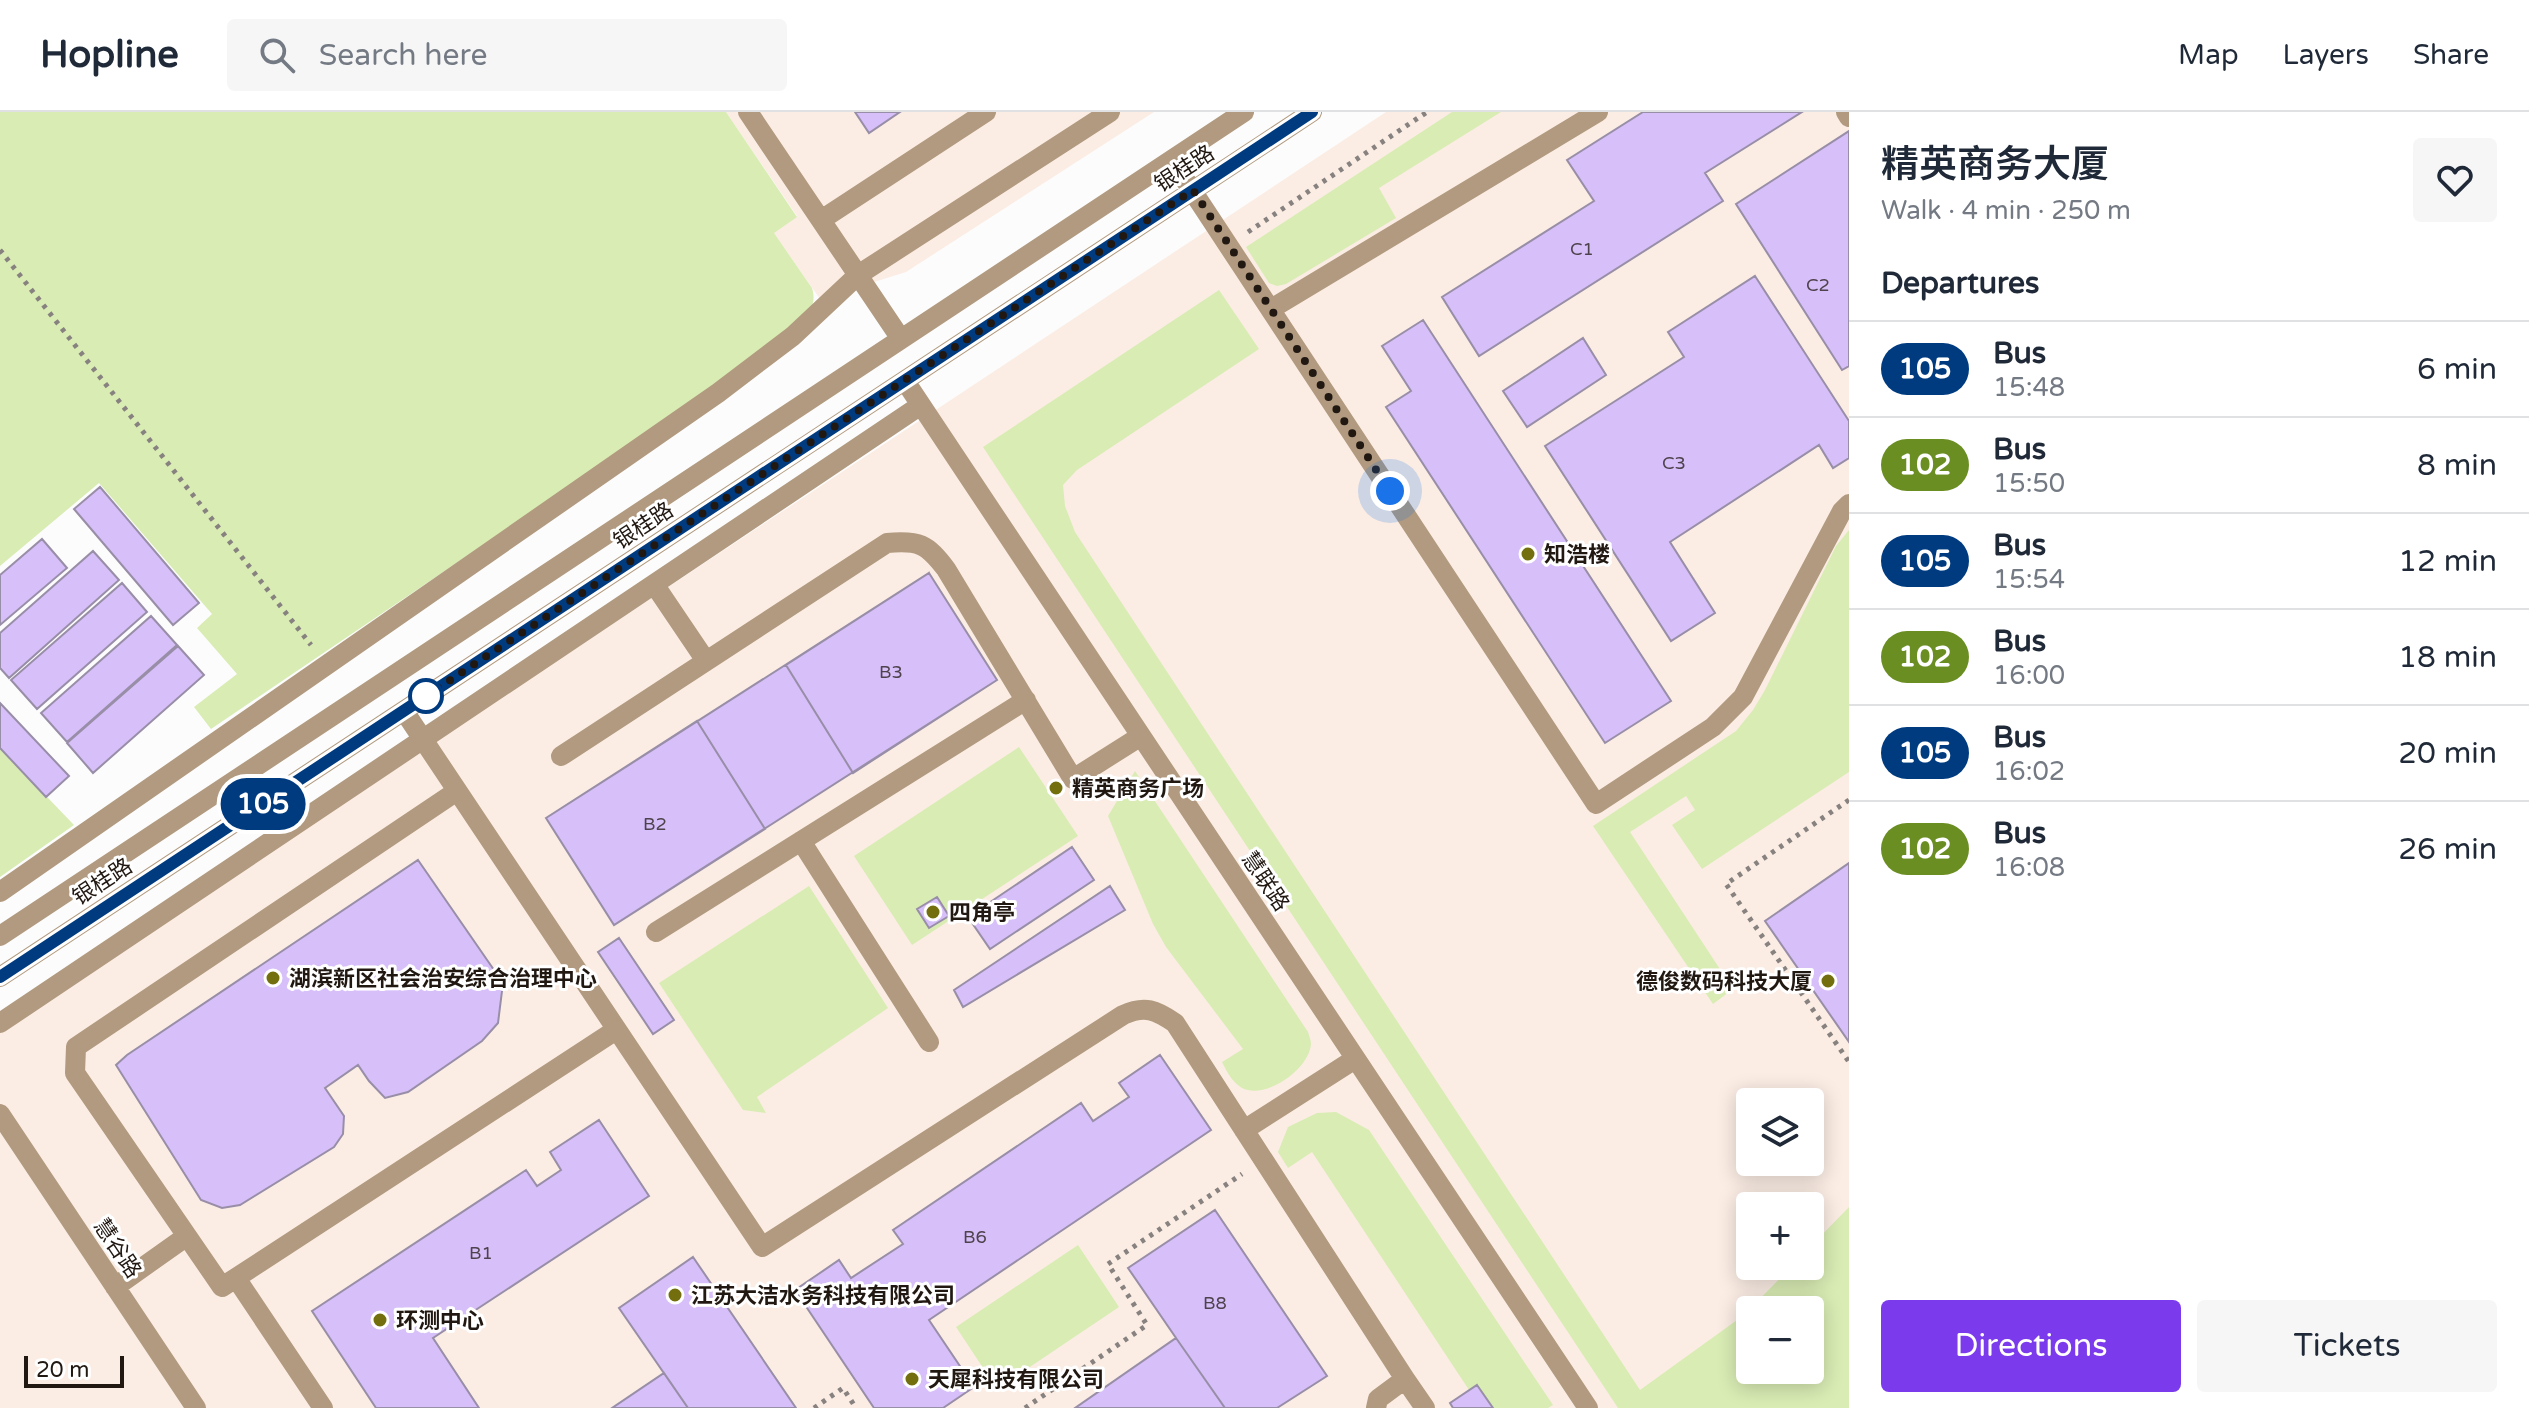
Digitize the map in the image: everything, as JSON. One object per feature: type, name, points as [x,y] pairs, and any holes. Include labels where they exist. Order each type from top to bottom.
[{"type":"street","points":[[748,112],[901,339]]},
{"type":"street","points":[[821,220],[986,112]]},
{"type":"street","points":[[0,892],[718,393],[793,336],[858,275],[1110,112]]},
{"type":"street","name":"银桂路","points":[[0,936],[1244,112]]},
{"type":"street","name":"银桂路","points":[[0,977],[1312,112]]},
{"type":"street","points":[[1271,309],[1598,112]]},
{"type":"street","points":[[1172,160],[1596,804],[1713,727],[1743,697],[1842,511],[1849,504]]},
{"type":"street","name":"慧联路","points":[[905,381],[1588,1408]]},
{"type":"street","points":[[0,1023],[921,405]]},
{"type":"street","points":[[561,756],[887,543],[910,541],[931,548],[946,569],[1073,779],[1141,736]]},
{"type":"street","points":[[654,584],[706,661]]},
{"type":"street","points":[[656,932],[1026,700]]},
{"type":"street","points":[[404,711],[762,1247],[1123,1015],[1140,1008],[1157,1011],[1175,1023],[1425,1408]]},
{"type":"street","points":[[457,791],[76,1047],[75,1073],[222,1287],[616,1030]]},
{"type":"street","points":[[801,841],[929,1042]]},
{"type":"street","points":[[1244,1130],[1355,1059]]},
{"type":"street","name":"慧谷路","points":[[0,1114],[196,1408]]},
{"type":"street","points":[[115,1287],[187,1236]]},
{"type":"street","points":[[236,1278],[323,1408]]},
{"type":"street","points":[[1376,1408],[1378,1399],[1405,1379]]},
{"type":"path","points":[[1229,245],[1427,112]]},
{"type":"path","points":[[0,250],[326,664]]},
{"type":"path","points":[[1849,800],[1726,884],[1849,1062]]},
{"type":"path","points":[[1025,1408],[1147,1325],[1108,1264],[1263,1159]]},
{"type":"path","points":[[814,1408],[843,1388],[856,1408]]},
{"type":"shaded area","points":[[726,112],[1154,112],[906,272],[820,299],[773,232],[797,216]]},
{"type":"shaded area","points":[[1386,112],[1849,112],[1849,1408],[0,1408],[0,1029]]},
{"type":"green space","points":[[0,112],[726,112],[797,217],[774,233],[812,288],[813,302],[808,315],[789,338],[211,729],[194,707],[237,674],[197,628],[212,614],[99,483],[0,566]]},
{"type":"green space","points":[[1452,112],[1501,112],[1379,188],[1396,218],[1286,284],[1277,286],[1269,283],[1246,247]]},
{"type":"green space","points":[[1219,290],[1259,349],[1077,470],[1063,485],[1065,506],[1075,532],[1640,1390],[1736,1321],[1736,1384],[1824,1384],[1824,1296],[1763,1296],[1778,1280],[1824,1280],[1824,1233],[1849,1207],[1849,1408],[1618,1408],[983,447]]},
{"type":"green space","points":[[1849,530],[1849,772],[1702,869],[1672,825],[1695,810],[1686,796],[1630,832],[1733,989],[1713,1004],[1593,826],[1736,731],[1765,690],[1836,546]]},
{"type":"green space","points":[[1019,747],[1078,836],[912,945],[854,856]]},
{"type":"green space","points":[[0,748],[74,825],[0,877]]},
{"type":"green space","points":[[1135,771],[1308,1032],[1311,1044],[1303,1064],[1273,1086],[1251,1091],[1235,1083],[1222,1062],[1243,1049],[1166,947],[1153,924],[1108,816]]},
{"type":"green space","points":[[809,886],[888,1008],[757,1097],[766,1113],[743,1110],[659,983]]},
{"type":"green space","points":[[1336,1112],[1369,1130],[1553,1405],[1548,1408],[1493,1408],[1477,1385],[1469,1390],[1312,1152],[1288,1168],[1278,1152],[1288,1127],[1317,1113]]},
{"type":"green space","points":[[1078,1245],[1119,1307],[997,1389],[956,1327]]},
{"type":"building","points":[[855,112],[900,112],[869,133]]},
{"type":"building","points":[[1643,112],[1802,112],[1705,173],[1723,201],[1479,356],[1442,297],[1594,201],[1567,160]]},
{"type":"building","points":[[1849,131],[1849,366],[1842,370],[1736,204]]},
{"type":"building","points":[[1755,276],[1849,421],[1849,458],[1833,468],[1819,445],[1670,542],[1715,613],[1671,641],[1545,446],[1684,357],[1668,332]]},
{"type":"building","name":"知浩楼","points":[[1423,320],[1671,701],[1605,743],[1386,407],[1411,391],[1382,346]]},
{"type":"building","points":[[1583,338],[1606,375],[1527,427],[1503,391]]},
{"type":"building","points":[[100,487],[199,603],[173,625],[74,509]]},
{"type":"building","points":[[42,539],[67,568],[0,625],[0,575]]},
{"type":"building","points":[[93,551],[119,580],[9,678],[0,668],[0,633]]},
{"type":"building","points":[[929,573],[997,680],[614,925],[546,818]]},
{"type":"building","points":[[929,573],[997,680],[853,773],[786,665]]},
{"type":"building","points":[[122,583],[147,612],[37,709],[11,680]]},
{"type":"building","points":[[151,616],[177,645],[67,742],[41,713]]},
{"type":"building","points":[[178,646],[204,675],[93,773],[67,743]]},
{"type":"building","points":[[0,703],[69,776],[46,797],[0,748]]},
{"type":"building","points":[[697,721],[765,829],[614,925],[546,818]]},
{"type":"building","points":[[1072,847],[1094,880],[990,949],[968,917]]},
{"type":"building","points":[[418,860],[503,983],[498,1023],[482,1041],[408,1092],[385,1098],[358,1065],[325,1088],[344,1116],[343,1134],[334,1147],[240,1205],[222,1208],[201,1200],[116,1065]]},
{"type":"building","name":"德俊数码科技大厦","points":[[1849,863],[1849,1042],[1765,921]]},
{"type":"building","name":"德俊数码科技大厦","points":[[1849,863],[1849,1042],[1765,921]]},
{"type":"building","points":[[1110,886],[1125,910],[963,1007],[954,990]]},
{"type":"building","name":"四角亭","points":[[937,897],[949,916],[929,928],[917,909]]},
{"type":"building","points":[[619,938],[674,1020],[653,1034],[598,952]]},
{"type":"building","points":[[1160,1055],[1211,1130],[929,1320],[974,1387],[943,1408],[874,1408],[795,1290],[839,1260],[851,1278],[903,1244],[893,1230],[1081,1103],[1093,1121],[1129,1097],[1119,1083]]},
{"type":"building","points":[[599,1120],[649,1196],[433,1338],[479,1408],[376,1408],[312,1311],[526,1170],[537,1186],[561,1170],[550,1152]]},
{"type":"building","points":[[1215,1210],[1327,1376],[1277,1408],[1075,1408],[1176,1338],[1128,1268]]},
{"type":"building","points":[[693,1257],[796,1408],[688,1408],[619,1308]]},
{"type":"building","points":[[1176,1338],[1225,1408],[1075,1408]]},
{"type":"building","points":[[664,1373],[688,1408],[612,1408]]},
{"type":"building","points":[[1477,1385],[1493,1408],[1453,1408],[1450,1403]]},
{"type":"bus line","name":"105","points":[[0,977],[1312,112]]},
{"type":"place","name":"知浩楼","points":[[1528,554]]},
{"type":"place","name":"精英商务广场","points":[[1056,788]]},
{"type":"place","name":"四角亭","points":[[933,912]]},
{"type":"place","name":"湖滨新区社会治安综合治理中心","points":[[273,978]]},
{"type":"place","name":"德俊数码科技大厦","points":[[1828,981]]},
{"type":"place","name":"江苏大洁水务科技有限公司","points":[[675,1295]]},
{"type":"place","name":"环测中心","points":[[380,1320]]},
{"type":"place","name":"天犀科技有限公司","points":[[912,1379]]},
{"type":"route","points":[[426,696],[1193,190],[1390,491]]}]
